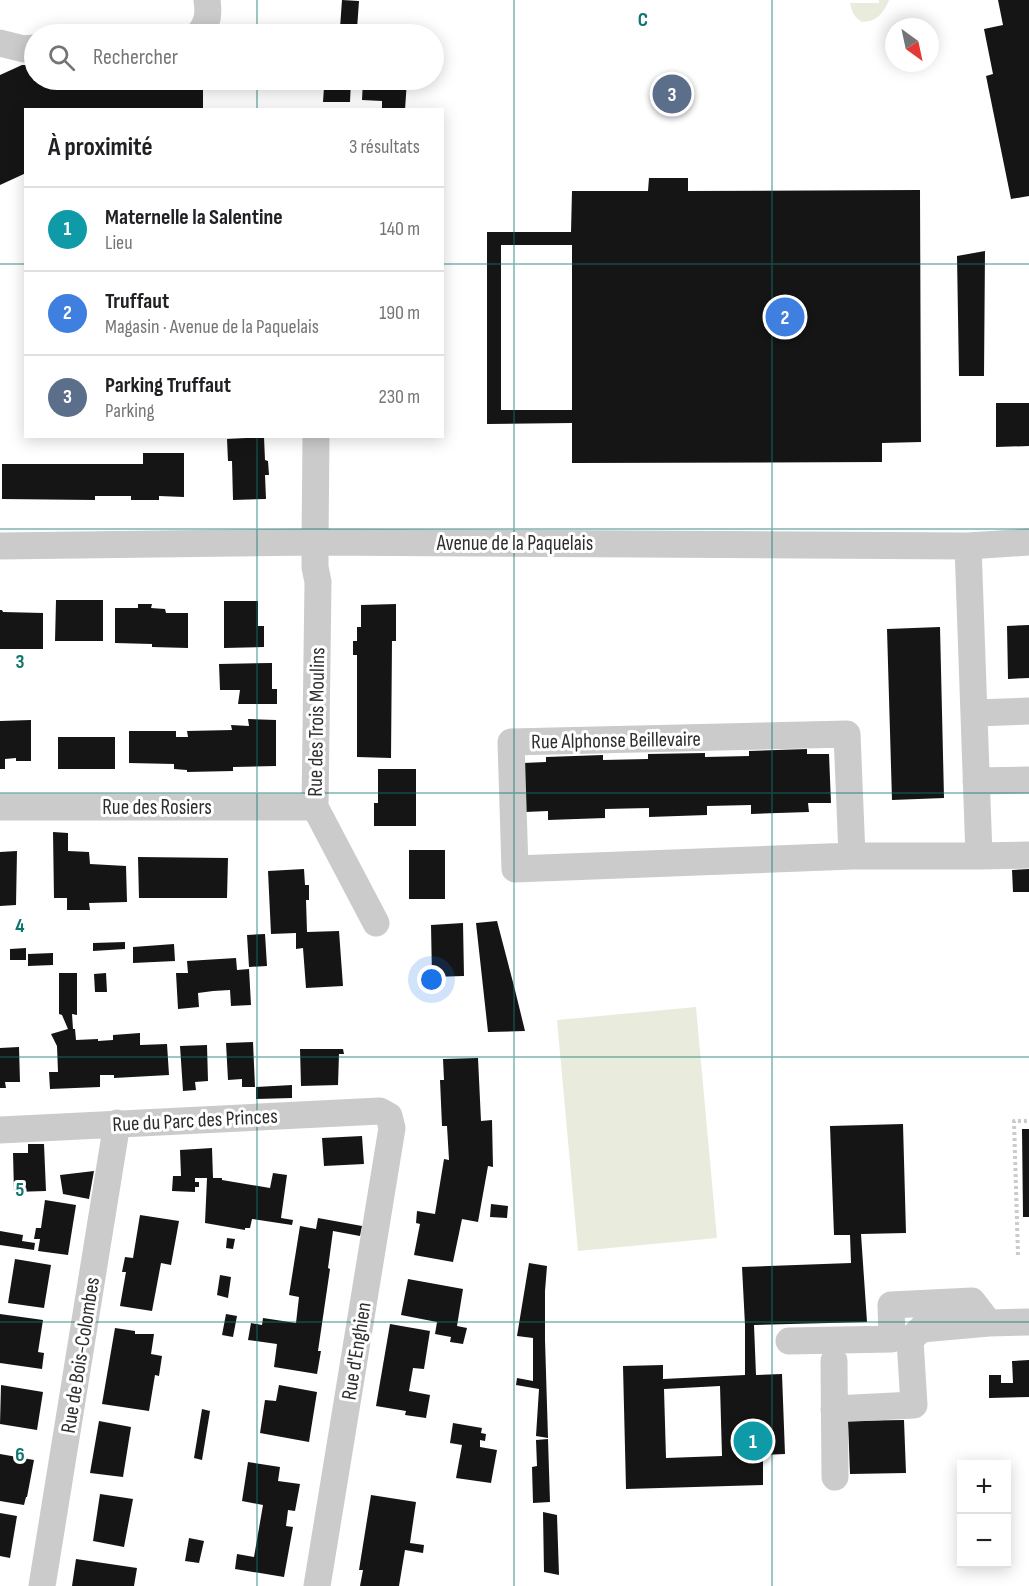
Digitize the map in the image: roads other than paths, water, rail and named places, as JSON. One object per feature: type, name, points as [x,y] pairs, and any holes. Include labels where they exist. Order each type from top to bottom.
[{"type":"street","points":[[206,24],[209,12],[207,0]]},
{"type":"street","points":[[0,43],[24,49]]},
{"type":"street","name":"Rue des Trois Moulins","points":[[316,438],[315,567],[318,582],[315,807],[376,923]]},
{"type":"street","name":"Avenue de la Paquelais","points":[[0,546],[315,542],[968,546],[1029,542]]},
{"type":"street","points":[[968,546],[979,856]]},
{"type":"street","points":[[975,713],[1029,711]]},
{"type":"street","name":"Rue Alphonse Beillevaire","points":[[852,856],[847,734],[511,742],[515,869],[852,856],[1029,855]]},
{"type":"street","points":[[976,781],[1029,780]]},
{"type":"street","name":"Rue des Rosiers","points":[[0,807],[315,807]]},
{"type":"street","name":"Rue du Parc des Princes","points":[[0,1130],[380,1112],[389,1116]]},
{"type":"street","name":"Rue d'Enghien","points":[[317,1586],[392,1128],[389,1116]]},
{"type":"street","name":"Rue de Bois-Colombes","points":[[42,1586],[117,1123]]},
{"type":"street","points":[[789,1341],[892,1339],[891,1305],[972,1301],[989,1323]]},
{"type":"street","points":[[834,1408],[914,1405],[910,1340],[921,1329],[1029,1322]]},
{"type":"street","points":[[834,1360],[835,1477]]},
{"type":"place","name":"Parking Truffaut","points":[[672,94]]},
{"type":"place","name":"Truffaut","points":[[785,317]]},
{"type":"place","name":"Maternelle la Salentine","points":[[753,1441]]}]
